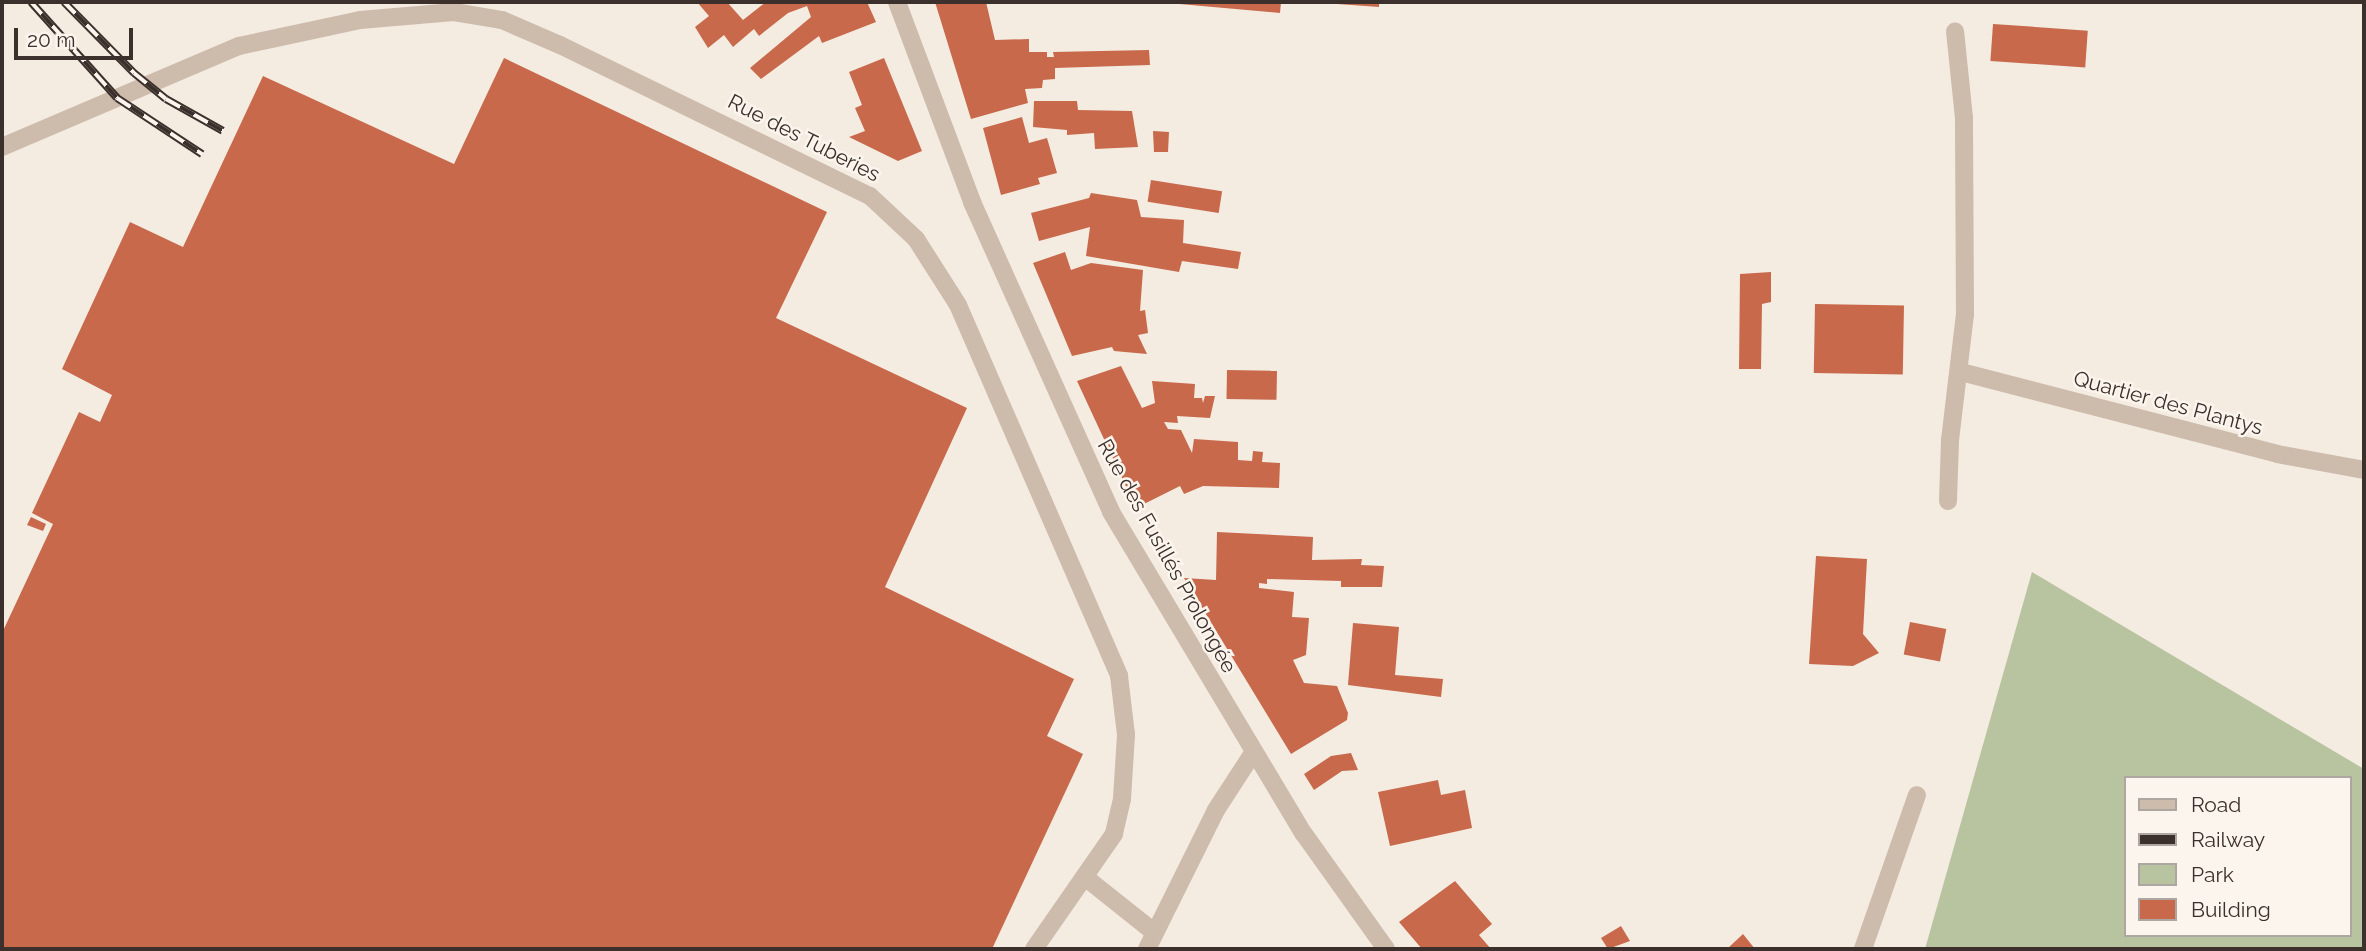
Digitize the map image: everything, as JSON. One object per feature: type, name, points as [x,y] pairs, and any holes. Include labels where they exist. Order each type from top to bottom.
[{"type":"street","name":"Rue des Fusillés Prolongée","points":[[897,2],[972,202],[1096,484],[1253,753],[1387,949]]},
{"type":"street","name":"Rue des Tuberies","points":[[2,148],[239,46],[360,20],[454,12],[502,20],[541,36],[870,195],[916,239],[958,305],[1119,676],[1126,735],[1122,799],[1114,834],[1086,878],[1034,949]]},
{"type":"street","points":[[1948,500],[1950,440],[1961,372],[1965,316],[1964,118],[1955,31]]},
{"type":"street","name":"Quartier des Plantys","points":[[1961,372],[2277,454],[2364,470]]},
{"type":"street","points":[[1086,878],[1150,941],[1216,810],[1253,753]]},
{"type":"street","points":[[1863,949],[1917,795]]},
{"type":"green space","points":[[2032,572],[2364,769],[2364,949],[1925,949]]},
{"type":"building","points":[[697,2],[727,2],[743,20],[766,2],[867,2],[876,22],[822,43],[819,36],[761,79],[750,68],[811,17],[807,6],[788,13],[759,36],[754,29],[733,47],[724,35],[708,48],[695,27],[709,16]]},
{"type":"building","points":[[935,2],[986,2],[995,40],[1029,39],[1029,52],[1047,52],[1047,57],[1054,57],[1053,52],[1149,50],[1150,65],[1055,68],[1055,79],[1043,80],[1042,88],[1025,89],[1028,103],[971,119]]},
{"type":"building","points":[[1157,2],[1281,2],[1280,13]]},
{"type":"building","points":[[1379,2],[1379,7],[1337,4]]},
{"type":"building","points":[[1993,24],[2088,31],[2085,68],[1990,61]]},
{"type":"building","points":[[504,58],[827,212],[776,318],[967,408],[885,587],[1074,679],[1047,736],[1083,754],[992,949],[2,949],[2,633],[53,524],[32,513],[79,412],[100,422],[112,395],[62,369],[130,222],[183,247],[263,76],[454,164]]},
{"type":"building","points":[[884,58],[922,151],[898,161],[849,137],[865,131],[855,108],[862,105],[849,72]]},
{"type":"building","points":[[1034,101],[1077,101],[1078,110],[1132,111],[1138,147],[1095,149],[1094,133],[1067,135],[1067,130],[1033,127]]},
{"type":"building","points":[[1022,117],[1029,143],[1047,138],[1057,173],[1038,178],[1040,184],[1001,195],[983,128]]},
{"type":"building","points":[[1153,131],[1169,132],[1168,152],[1154,152]]},
{"type":"building","points":[[1151,180],[1222,191],[1219,213],[1148,202]]},
{"type":"building","points":[[1091,193],[1137,200],[1141,217],[1184,220],[1183,243],[1241,252],[1238,269],[1182,261],[1179,272],[1086,256],[1090,227],[1039,241],[1031,213],[1089,198]]},
{"type":"building","points":[[1065,252],[1071,270],[1091,263],[1143,270],[1140,311],[1145,310],[1148,333],[1138,335],[1147,354],[1114,351],[1112,347],[1072,356],[1033,263]]},
{"type":"building","points":[[1771,272],[1771,302],[1762,304],[1761,369],[1739,369],[1740,274]]},
{"type":"building","points":[[1815,304],[1904,306],[1903,375],[1814,373]]},
{"type":"building","points":[[1121,366],[1142,408],[1155,403],[1152,381],[1195,384],[1194,398],[1202,398],[1203,403],[1205,396],[1215,396],[1210,418],[1177,416],[1178,423],[1164,422],[1168,429],[1181,430],[1192,453],[1194,439],[1238,442],[1238,460],[1252,461],[1253,451],[1263,452],[1262,462],[1280,463],[1279,488],[1203,486],[1184,494],[1180,486],[1136,508],[1077,381]]},
{"type":"building","points":[[1227,370],[1277,371],[1276,400],[1226,399]]},
{"type":"building","points":[[31,517],[46,524],[43,531],[27,525]]},
{"type":"building","points":[[1217,532],[1313,537],[1312,560],[1362,559],[1361,565],[1384,566],[1382,587],[1341,587],[1341,581],[1267,579],[1267,584],[1259,583],[1259,588],[1294,592],[1292,617],[1309,618],[1306,655],[1293,660],[1304,683],[1337,686],[1348,713],[1347,720],[1291,754],[1184,578],[1216,580]]},
{"type":"building","points":[[1816,556],[1867,559],[1863,634],[1879,653],[1853,666],[1809,664]]},
{"type":"building","points":[[1910,622],[1946,629],[1940,661],[1904,654]]},
{"type":"building","points":[[1353,623],[1399,627],[1395,675],[1443,679],[1441,697],[1348,685]]},
{"type":"building","points":[[1351,753],[1358,770],[1342,771],[1314,790],[1304,774],[1331,756]]},
{"type":"building","points":[[1438,780],[1441,795],[1465,790],[1472,828],[1390,846],[1378,792]]},
{"type":"building","points":[[1455,881],[1492,924],[1479,935],[1491,949],[1422,949],[1399,922]]},
{"type":"building","points":[[1621,926],[1630,941],[1608,949],[1601,938]]},
{"type":"building","points":[[1743,934],[1755,949],[1727,949]]},
{"type":"railway","points":[[31,2],[117,98],[202,154]]},
{"type":"railway","points":[[64,2],[134,73],[166,99],[223,131]]}]
